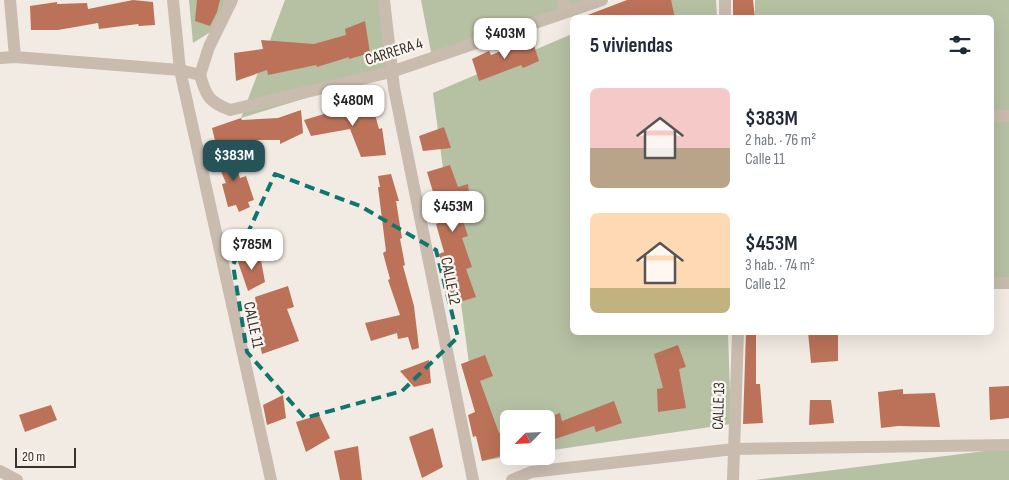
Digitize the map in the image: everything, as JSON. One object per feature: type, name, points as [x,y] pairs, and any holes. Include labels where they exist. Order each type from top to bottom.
[{"type":"street","points":[[10,0],[15,57]]},
{"type":"street","name":"CALLE 11","points":[[173,0],[180,70],[271,480]]},
{"type":"street","points":[[0,58],[15,57],[180,70],[200,75],[209,47],[232,0]]},
{"type":"street","name":"CALLE 12","points":[[384,0],[391,72],[473,480]]},
{"type":"street","name":"CARRERA 4","points":[[200,75],[205,91],[215,104],[230,110],[391,72],[564,6],[602,0]]},
{"type":"street","points":[[724,0],[725,15]]},
{"type":"street","points":[[994,116],[1009,116]]},
{"type":"street","points":[[994,283],[1009,282]]},
{"type":"street","name":"CALLE 13","points":[[734,480],[738,335]]},
{"type":"street","points":[[512,480],[532,472],[734,449],[1009,446]]},
{"type":"street","points":[[0,471],[17,480]]},
{"type":"highlighted area","points":[[275,174],[360,206],[436,250],[458,337],[402,391],[305,418],[247,352],[233,265]]},
{"type":"green space","points":[[189,0],[237,0],[228,21],[193,43]]},
{"type":"green space","points":[[285,0],[385,0],[391,72],[241,118]]},
{"type":"green space","points":[[421,0],[594,0],[432,57]]},
{"type":"green space","points":[[653,0],[716,0],[717,15],[618,15]]},
{"type":"green space","points":[[755,0],[1009,0],[1009,116],[994,116],[994,15],[755,15]]},
{"type":"green space","points":[[570,35],[570,335],[728,335],[731,424],[555,450],[555,410],[500,410],[500,458],[482,461],[433,93]]},
{"type":"green space","points":[[1009,117],[1009,281],[994,280],[994,118]]},
{"type":"green space","points":[[1009,448],[1009,480],[755,480]]},
{"type":"building","points":[[133,0],[153,2],[155,25],[139,26],[138,24],[99,29],[98,23],[58,30],[31,30],[30,6],[57,2],[57,4],[87,3],[88,9]]},
{"type":"building","points":[[197,0],[220,0],[217,12],[210,26],[195,21]]},
{"type":"building","points":[[627,0],[671,0],[674,15],[588,15]]},
{"type":"building","points":[[733,0],[753,0],[755,15],[733,15]]},
{"type":"building","points":[[365,21],[370,53],[317,67],[316,65],[268,75],[267,70],[236,81],[234,53],[263,49],[261,40],[314,44],[346,35],[345,29]]},
{"type":"building","points":[[532,39],[539,61],[523,68],[521,65],[479,81],[472,59],[489,51],[491,55]]},
{"type":"building","points":[[371,100],[379,129],[382,128],[386,155],[361,157],[350,129],[311,136],[304,120]]},
{"type":"building","points":[[301,110],[303,133],[280,144],[280,140],[259,140],[217,149],[212,128],[241,118],[242,120],[278,118]]},
{"type":"building","points":[[444,127],[451,148],[423,151],[419,136]]},
{"type":"building","points":[[230,150],[240,178],[246,176],[254,200],[248,202],[250,207],[239,212],[236,205],[228,207],[222,184],[226,183],[213,153]]},
{"type":"building","points":[[450,165],[458,187],[468,184],[471,210],[460,212],[468,236],[462,238],[472,267],[466,269],[476,297],[450,305],[443,284],[448,282],[439,254],[444,252],[436,224],[442,222],[427,172]]},
{"type":"building","points":[[391,174],[399,201],[396,201],[405,265],[403,266],[414,306],[419,348],[412,350],[408,337],[398,339],[397,333],[371,341],[365,323],[400,315],[388,280],[390,279],[383,253],[386,251],[378,187],[380,187],[378,176]]},
{"type":"building","points":[[260,255],[265,282],[248,291],[236,256]]},
{"type":"building","points":[[288,286],[294,307],[287,309],[299,341],[262,354],[257,330],[260,329],[255,297]]},
{"type":"building","points":[[746,335],[756,335],[756,384],[760,384],[763,423],[743,424]]},
{"type":"building","points":[[808,335],[838,335],[838,361],[811,363]]},
{"type":"building","points":[[678,345],[686,367],[679,369],[686,408],[658,412],[657,389],[663,388],[654,354]]},
{"type":"building","points":[[485,355],[493,376],[480,381],[500,433],[500,456],[482,461],[476,436],[473,437],[468,415],[475,412],[461,364]]},
{"type":"building","points":[[429,360],[431,383],[414,387],[400,371]]},
{"type":"building","points":[[1009,386],[1009,418],[990,420],[989,387]]},
{"type":"building","points":[[903,389],[903,394],[935,393],[940,427],[898,426],[881,428],[878,392]]},
{"type":"building","points":[[283,395],[286,418],[267,425],[263,405]]},
{"type":"building","points":[[810,400],[831,400],[834,423],[809,425]]},
{"type":"building","points":[[614,401],[622,423],[596,432],[594,426],[555,439],[555,415],[560,413],[562,421]]},
{"type":"building","points":[[51,405],[57,420],[25,432],[19,415]]},
{"type":"building","points":[[319,415],[330,438],[306,452],[296,422]]},
{"type":"building","points":[[433,428],[443,467],[422,478],[409,437]]},
{"type":"building","points":[[358,446],[362,480],[340,480],[334,451]]}]
